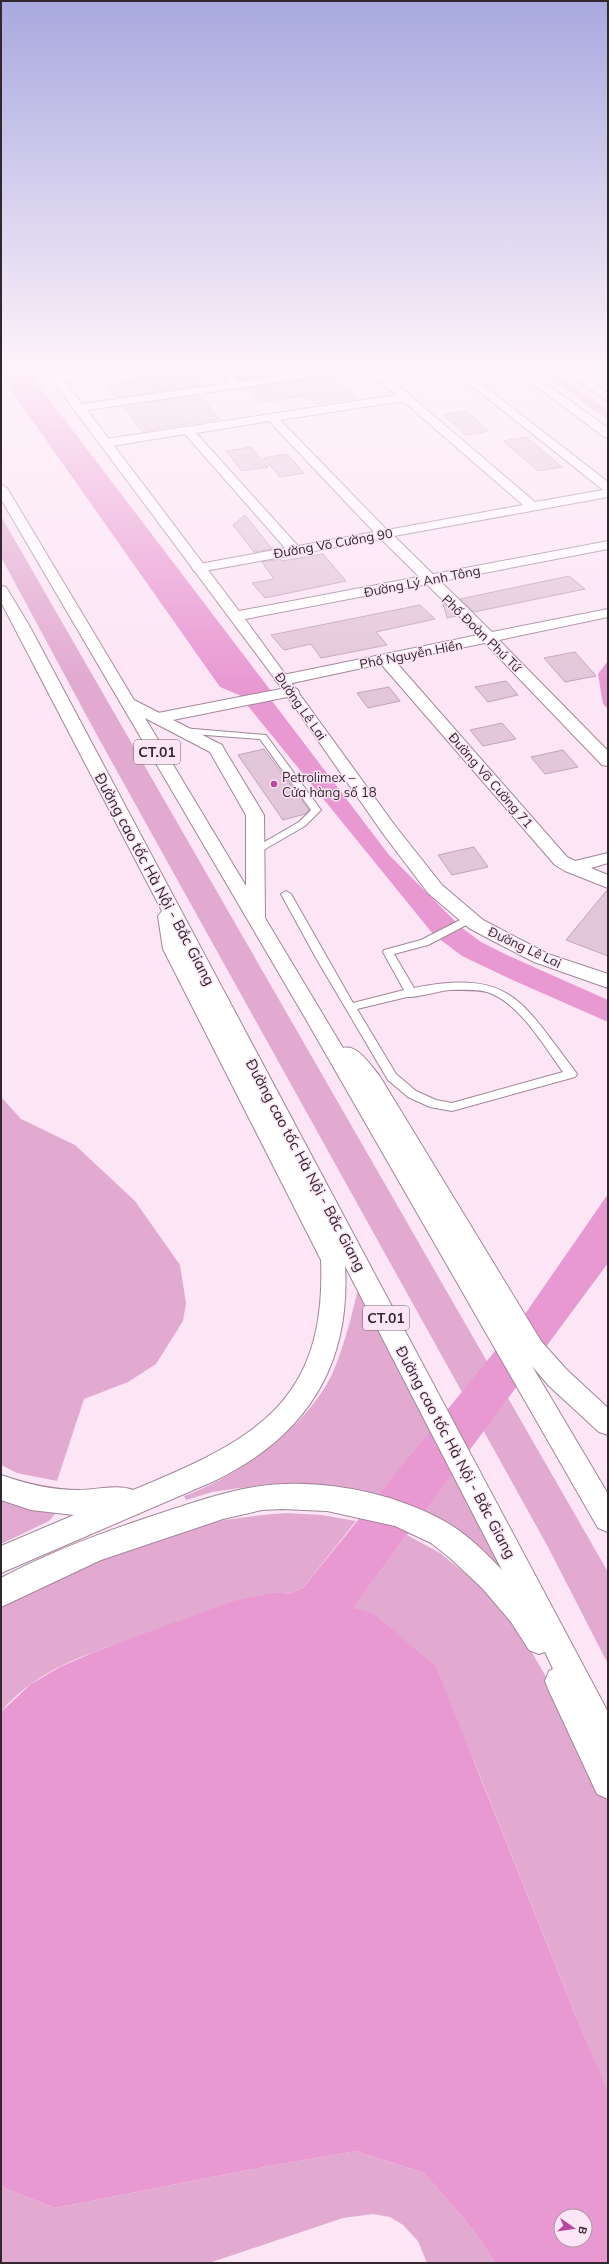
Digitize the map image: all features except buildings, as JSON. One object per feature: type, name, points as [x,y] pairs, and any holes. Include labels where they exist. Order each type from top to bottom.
[{"type":"main road","name":"Đường Lê Lai","points":[[127,471],[287,686],[390,831],[435,889],[468,919],[502,938],[541,958],[608,981]]},
{"type":"main road","points":[[223,471],[294,550]]},
{"type":"main road","name":"Phố Đoàn Phú Tứ","points":[[323,471],[432,585],[489,638],[608,761]]},
{"type":"main road","points":[[490,471],[533,507]]},
{"type":"main road","points":[[586,471],[608,488]]},
{"type":"main road","name":"CT.01","points":[[1,488],[314,1016],[608,1519]]},
{"type":"main road","name":"Đường Võ Cường 90","points":[[199,568],[608,493]]},
{"type":"main road","name":"Đường Lý Anh Tông","points":[[566,559],[608,545]]},
{"type":"main road","name":"Đường Lý Anh Tông","points":[[239,621],[566,559],[608,556]]},
{"type":"main road","name":"Đường cao tốc Hà Nội - Bắc Giang","points":[[1,590],[22,627],[608,1743]]},
{"type":"main road","name":"Phố Nguyễn Hiền","points":[[158,718],[235,703],[287,686],[386,660],[608,613]]},
{"type":"main road","name":"Đường Võ Cường 71","points":[[386,660],[554,853],[570,867],[608,882]]},
{"type":"main road","points":[[129,703],[216,749],[255,815],[257,850],[256,918]]},
{"type":"main road","points":[[570,867],[608,858]]},
{"type":"main road","points":[[1,1560],[21,1550],[153,1494],[197,1477],[234,1458],[262,1438],[289,1414],[302,1397],[325,1352],[331,1329],[336,1283],[333,1260],[173,949],[162,894]]},
{"type":"main road","points":[[314,1016],[370,1080],[532,1348],[558,1378],[608,1424]]},
{"type":"main road","points":[[1,1487],[35,1497],[73,1503],[104,1502],[153,1494]]},
{"type":"main road","points":[[1,1593],[56,1565],[144,1531],[206,1512],[261,1498],[287,1497],[325,1500],[385,1512],[434,1530],[461,1549],[514,1603],[531,1624],[608,1783]]},
{"type":"lane","points":[[182,731],[263,737],[316,810],[302,824],[257,850]]},
{"type":"lane","points":[[286,894],[321,958],[350,1007],[392,1077],[407,1092],[437,1107],[452,1107],[571,1074],[520,1009],[505,996],[488,987],[458,985],[350,1007]]},
{"type":"lane","points":[[412,994],[388,952],[424,943],[468,919]]},
{"type":"shaded area","points":[[68,471],[103,471],[271,691],[272,701],[389,855],[462,928],[481,942],[608,1000],[608,1022],[462,956],[433,934],[239,695],[220,687]]},
{"type":"shaded area","points":[[1,516],[608,1572],[608,1664],[548,1547],[98,737],[1,557]]},
{"type":"shaded area","points":[[608,661],[608,709],[603,704],[598,674]]},
{"type":"shaded area","points":[[1,1097],[21,1119],[75,1145],[135,1201],[180,1265],[186,1303],[183,1321],[156,1364],[128,1382],[84,1399],[57,1481],[17,1473],[1,1465]]},
{"type":"shaded area","points":[[608,1194],[608,1263],[353,1608],[373,1613],[436,1667],[575,2014],[608,2091],[608,2263],[495,2263],[474,2231],[424,2173],[356,2151],[269,2166],[55,2208],[4,2188],[1,2184],[1,1712],[31,1684],[60,1667],[94,1652],[234,1601],[276,1592],[289,1594],[303,1588],[525,1314]]},
{"type":"shaded area","points":[[359,1285],[514,1578],[491,1561],[348,1491],[299,1483],[268,1484],[212,1492],[186,1500],[184,1496],[227,1476],[270,1447],[307,1412],[322,1392],[333,1372],[345,1340]]},
{"type":"shaded area","points":[[1,1501],[54,1511],[55,1514],[49,1521],[1,1544]]},
{"type":"shaded area","points":[[286,1513],[322,1515],[356,1521],[303,1588],[289,1594],[276,1592],[96,1651],[54,1670],[35,1681],[17,1695],[1,1712],[1,1604],[102,1556],[158,1536],[221,1521]]},
{"type":"shaded area","points":[[407,1535],[440,1553],[467,1575],[493,1599],[520,1632],[545,1675],[608,1803],[608,2092],[575,2014],[474,1761],[352,1609]]},
{"type":"shaded area","points":[[356,2151],[424,2173],[474,2231],[495,2263],[427,2263],[418,2241],[403,2225],[390,2217],[373,2214],[343,2218],[209,2263],[1,2263],[1,2184],[4,2188],[55,2208],[269,2166]]},
{"type":"place","name":"Petrolimex – Cửa hàng số 18","points":[[274,784]]}]
